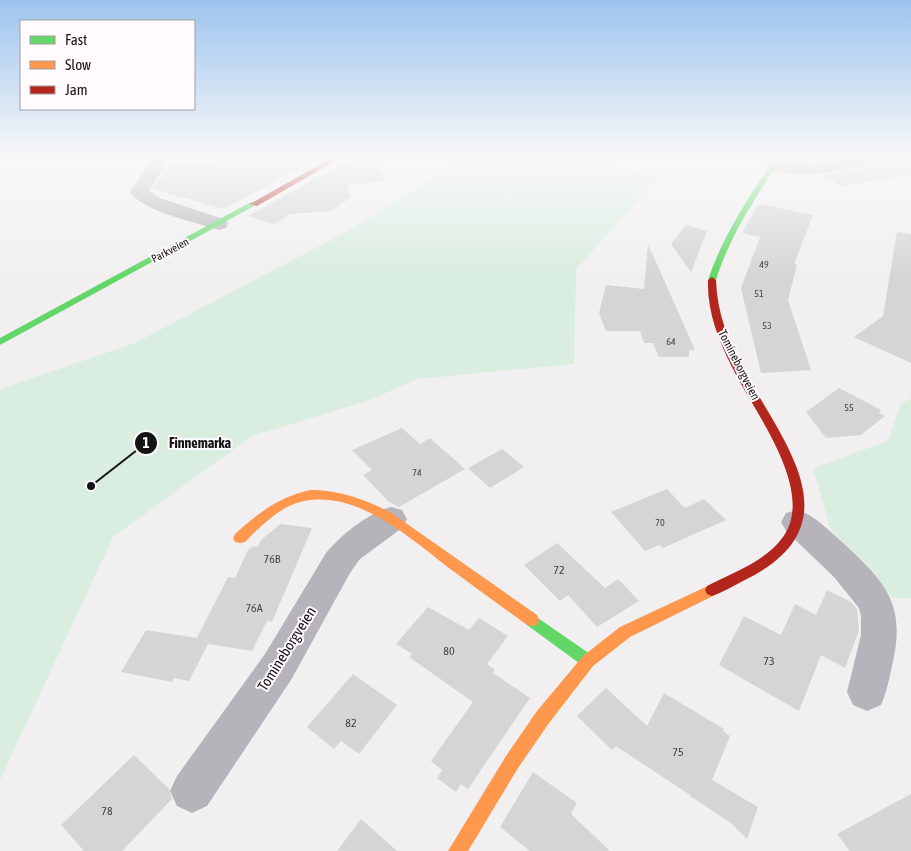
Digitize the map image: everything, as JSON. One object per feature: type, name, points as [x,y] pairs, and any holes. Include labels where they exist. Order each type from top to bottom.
[{"type":"street","points":[[146,197],[154,202],[219,224]]},
{"type":"street","name":"Parkveien","points":[[0,342],[268,197]]},
{"type":"street","name":"Tomineborgveien","points":[[753,197],[740,217],[717,261],[712,280],[711,300],[721,332],[739,370],[777,434],[796,479],[798,522]]},
{"type":"street","points":[[240,538],[256,520],[268,510],[283,502],[306,495],[324,494],[346,497],[367,505],[391,519],[588,661]]},
{"type":"street","name":"Tomineborgveien","points":[[192,791],[278,668],[338,563],[353,546],[391,519]]},
{"type":"street","points":[[457,851],[512,762],[543,717],[588,661],[625,632],[681,606],[769,560],[787,542],[798,522],[863,585],[878,606],[879,633],[867,692]]},
{"type":"green space","points":[[403,197],[641,197],[576,269],[574,364],[417,379],[370,400],[252,436],[113,537],[0,780],[0,389],[135,343],[344,233]]},
{"type":"green space","points":[[911,398],[911,598],[893,598],[844,552],[830,527],[813,468],[888,441],[901,404]]},
{"type":"building","points":[[180,197],[247,197],[224,209]]},
{"type":"building","points":[[283,197],[351,197],[332,211],[290,214],[274,224],[248,216]]},
{"type":"building","points":[[759,204],[813,215],[794,264],[797,265],[788,300],[811,370],[761,373],[741,288],[760,237],[742,233]]},
{"type":"building","points":[[686,225],[707,231],[691,272],[671,244]]},
{"type":"building","points":[[897,232],[911,234],[911,363],[854,337],[883,316]]},
{"type":"building","points":[[648,244],[695,350],[689,350],[689,357],[659,357],[653,343],[644,343],[640,331],[606,331],[599,313],[606,285],[644,289]]},
{"type":"building","points":[[839,388],[881,410],[879,413],[885,416],[861,435],[826,438],[806,412]]},
{"type":"building","points":[[402,428],[420,444],[430,438],[465,469],[399,507],[389,502],[363,475],[372,470],[352,450]]},
{"type":"building","points":[[502,449],[524,467],[490,488],[468,468]]},
{"type":"building","points":[[667,489],[685,508],[704,499],[726,520],[663,548],[659,545],[645,551],[611,512]]},
{"type":"building","points":[[280,524],[312,528],[272,622],[267,621],[252,651],[208,644],[189,681],[174,678],[172,682],[121,672],[146,630],[197,638],[228,577],[235,578],[248,550],[254,546],[258,547],[260,541]]},
{"type":"building","points":[[557,543],[605,588],[618,579],[639,601],[597,627],[568,595],[560,601],[524,565]]},
{"type":"building","points":[[827,590],[851,602],[857,609],[859,630],[845,668],[821,655],[799,711],[719,665],[744,616],[781,635],[795,604],[816,615]]},
{"type":"building","points":[[428,607],[469,630],[479,618],[508,636],[487,664],[495,670],[493,673],[530,698],[468,789],[461,784],[456,792],[437,778],[442,770],[431,761],[473,702],[409,657],[412,654],[396,644]]},
{"type":"building","points":[[353,674],[397,705],[359,754],[341,741],[334,749],[307,727]]},
{"type":"building","points":[[606,688],[647,726],[664,693],[724,729],[723,731],[730,736],[712,780],[758,807],[747,839],[731,823],[616,746],[612,750],[577,716]]},
{"type":"building","points":[[134,755],[169,789],[172,799],[122,851],[84,851],[61,825]]},
{"type":"building","points":[[533,772],[577,803],[571,814],[610,851],[530,851],[500,827]]},
{"type":"building","points":[[911,794],[911,851],[850,851],[837,834]]},
{"type":"building","points":[[361,819],[397,851],[337,851]]},
{"type":"traffic: fast","points":[[712,280],[724,247],[753,197]]},
{"type":"traffic: fast","points":[[0,342],[254,204]]},
{"type":"traffic: fast","points":[[532,620],[588,661]]},
{"type":"traffic: slow","points":[[240,538],[271,510],[299,497],[329,495],[348,499],[367,506],[403,527],[532,620]]},
{"type":"traffic: slow","points":[[457,851],[512,762],[543,717],[588,661],[625,632],[712,590]]},
{"type":"traffic: jam","points":[[254,204],[267,197]]},
{"type":"traffic: jam","points":[[712,280],[713,303],[723,337],[738,369],[779,439],[791,465],[798,491],[798,516],[789,539],[769,560],[712,590]]},
{"type":"place","name":"Finnemarka","points":[[91,486]]}]
